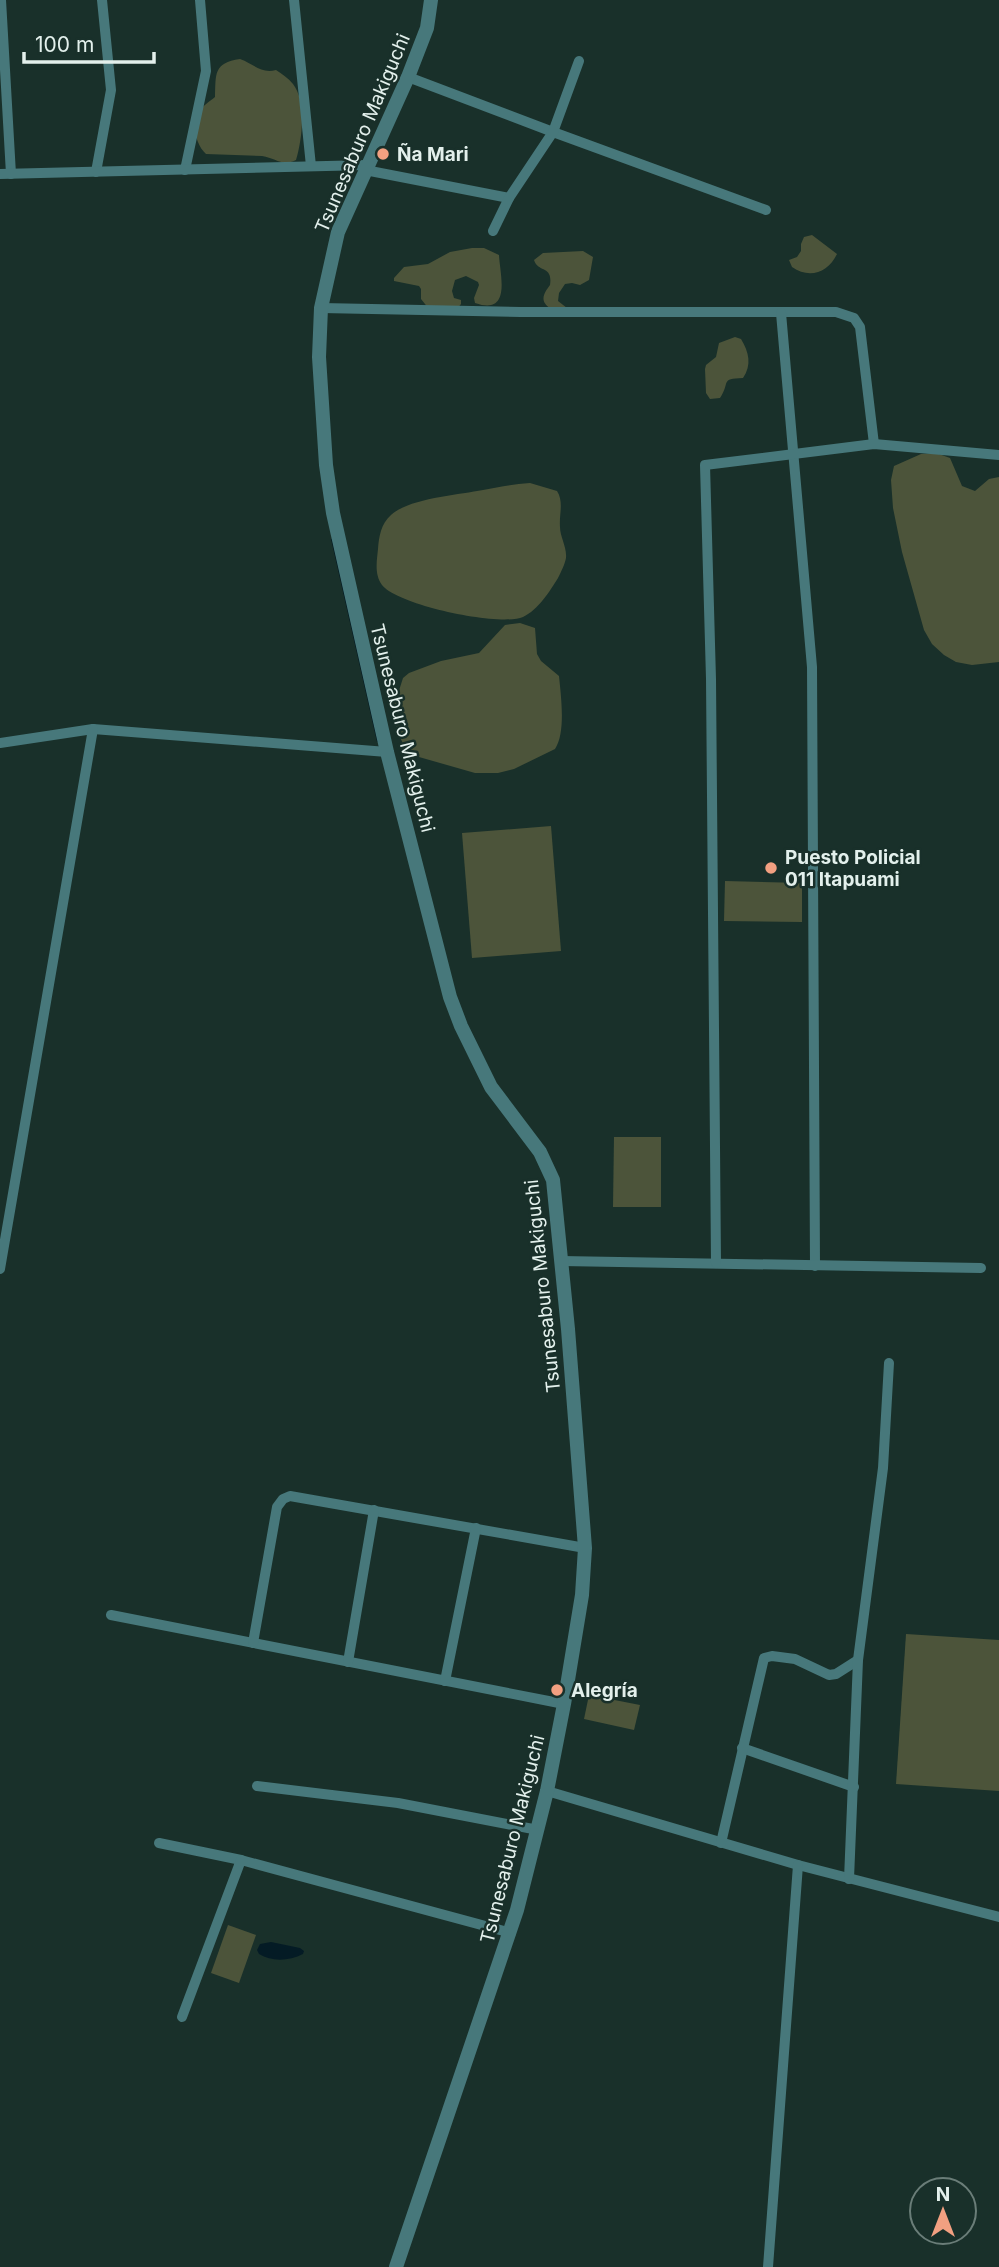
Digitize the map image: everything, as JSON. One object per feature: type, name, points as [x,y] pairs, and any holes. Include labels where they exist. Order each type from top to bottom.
[{"type":"street","points":[[1,0],[6,174],[311,166],[366,168],[509,198]]},
{"type":"street","points":[[96,172],[111,90],[102,0]]},
{"type":"street","points":[[185,170],[206,71],[200,0]]},
{"type":"street","points":[[294,0],[311,166]]},
{"type":"street","name":"Tsunesaburo Makiguchi","points":[[396,2267],[511,1933],[538,1830],[564,1704],[582,1595],[585,1548],[555,1191],[550,1170],[535,1145],[491,1087],[450,997],[387,752],[328,484],[319,357],[321,308],[338,232],[408,77],[427,28],[431,0]]},
{"type":"street","points":[[494,231],[509,198],[553,132],[579,61]]},
{"type":"street","points":[[408,77],[766,210]]},
{"type":"street","points":[[321,308],[521,312],[836,312],[855,318],[860,327],[874,444]]},
{"type":"street","points":[[781,313],[812,667],[815,1266]]},
{"type":"street","points":[[716,1263],[710,617],[705,465],[874,444],[999,455]]},
{"type":"street","points":[[0,1269],[93,729]]},
{"type":"street","points":[[0,743],[93,729],[387,752]]},
{"type":"street","points":[[561,1261],[981,1268]]},
{"type":"street","points":[[849,1879],[858,1660],[883,1468],[889,1363]]},
{"type":"street","points":[[253,1643],[277,1507],[283,1499],[290,1496],[585,1548]]},
{"type":"street","points":[[348,1662],[374,1510]]},
{"type":"street","points":[[445,1681],[476,1528]]},
{"type":"street","points":[[111,1615],[564,1704]]},
{"type":"street","points":[[721,1843],[764,1658],[772,1656],[795,1659],[829,1675],[836,1674],[858,1660]]},
{"type":"street","points":[[743,1748],[854,1787]]},
{"type":"street","points":[[257,1786],[398,1803],[538,1830]]},
{"type":"street","points":[[547,1791],[798,1865],[999,1917]]},
{"type":"street","points":[[159,1843],[241,1860],[511,1933]]},
{"type":"street","points":[[182,2017],[241,1860]]},
{"type":"street","points":[[768,2267],[798,1865]]},
{"type":"green space","points":[[240,59],[262,70],[276,70],[291,82],[297,92],[302,121],[296,160],[287,163],[262,156],[206,154],[197,141],[197,114],[215,97],[216,76],[220,67]]},
{"type":"green space","points":[[812,235],[837,254],[823,270],[805,273],[792,267],[789,260],[797,257],[801,251],[804,237]]},
{"type":"green space","points":[[484,248],[499,255],[502,282],[499,299],[494,304],[475,303],[478,282],[466,276],[455,280],[452,291],[454,298],[461,300],[456,310],[429,309],[421,299],[419,286],[394,281],[404,267],[428,264],[450,252]]},
{"type":"green space","points":[[583,251],[593,257],[589,280],[580,285],[565,284],[559,293],[558,301],[567,308],[550,308],[544,300],[544,294],[550,285],[549,274],[534,260],[543,253]]},
{"type":"green space","points":[[735,337],[741,339],[748,354],[746,373],[743,378],[728,381],[720,398],[710,399],[706,393],[706,365],[716,357],[719,343]]},
{"type":"green space","points":[[936,453],[950,458],[962,486],[975,491],[989,479],[999,477],[999,662],[972,665],[956,662],[932,644],[924,630],[902,552],[893,508],[891,480],[894,466],[921,454]]},
{"type":"green space","points":[[530,483],[557,491],[559,495],[560,531],[566,558],[551,589],[528,614],[511,619],[493,619],[449,612],[391,593],[379,581],[377,562],[380,535],[388,519],[399,509],[422,501]]},
{"type":"green space","points":[[520,623],[535,628],[537,654],[541,661],[559,676],[562,724],[555,749],[514,769],[498,773],[475,773],[412,755],[406,750],[395,721],[394,706],[403,678],[409,673],[441,661],[479,653],[505,625]]},
{"type":"green space","points":[[551,826],[561,951],[472,958],[462,833]]},
{"type":"green space","points":[[725,881],[802,883],[802,922],[724,921]]},
{"type":"green space","points":[[614,1137],[661,1137],[661,1207],[613,1207]]},
{"type":"green space","points":[[906,1634],[999,1640],[999,1791],[896,1784]]},
{"type":"green space","points":[[589,1695],[640,1705],[634,1730],[584,1719]]},
{"type":"green space","points":[[228,1925],[256,1935],[239,1983],[211,1973]]},
{"type":"water","points":[[332,539],[378,742],[377,742]]},
{"type":"water","points":[[271,1942],[304,1951],[298,1956],[281,1960],[259,1954],[257,1950],[260,1944]]},
{"type":"place","name":"Ña Mari","points":[[383,154]]},
{"type":"place","name":"Puesto Policial 011 Itapuami","points":[[771,868]]},
{"type":"place","name":"Alegría","points":[[557,1690]]}]
